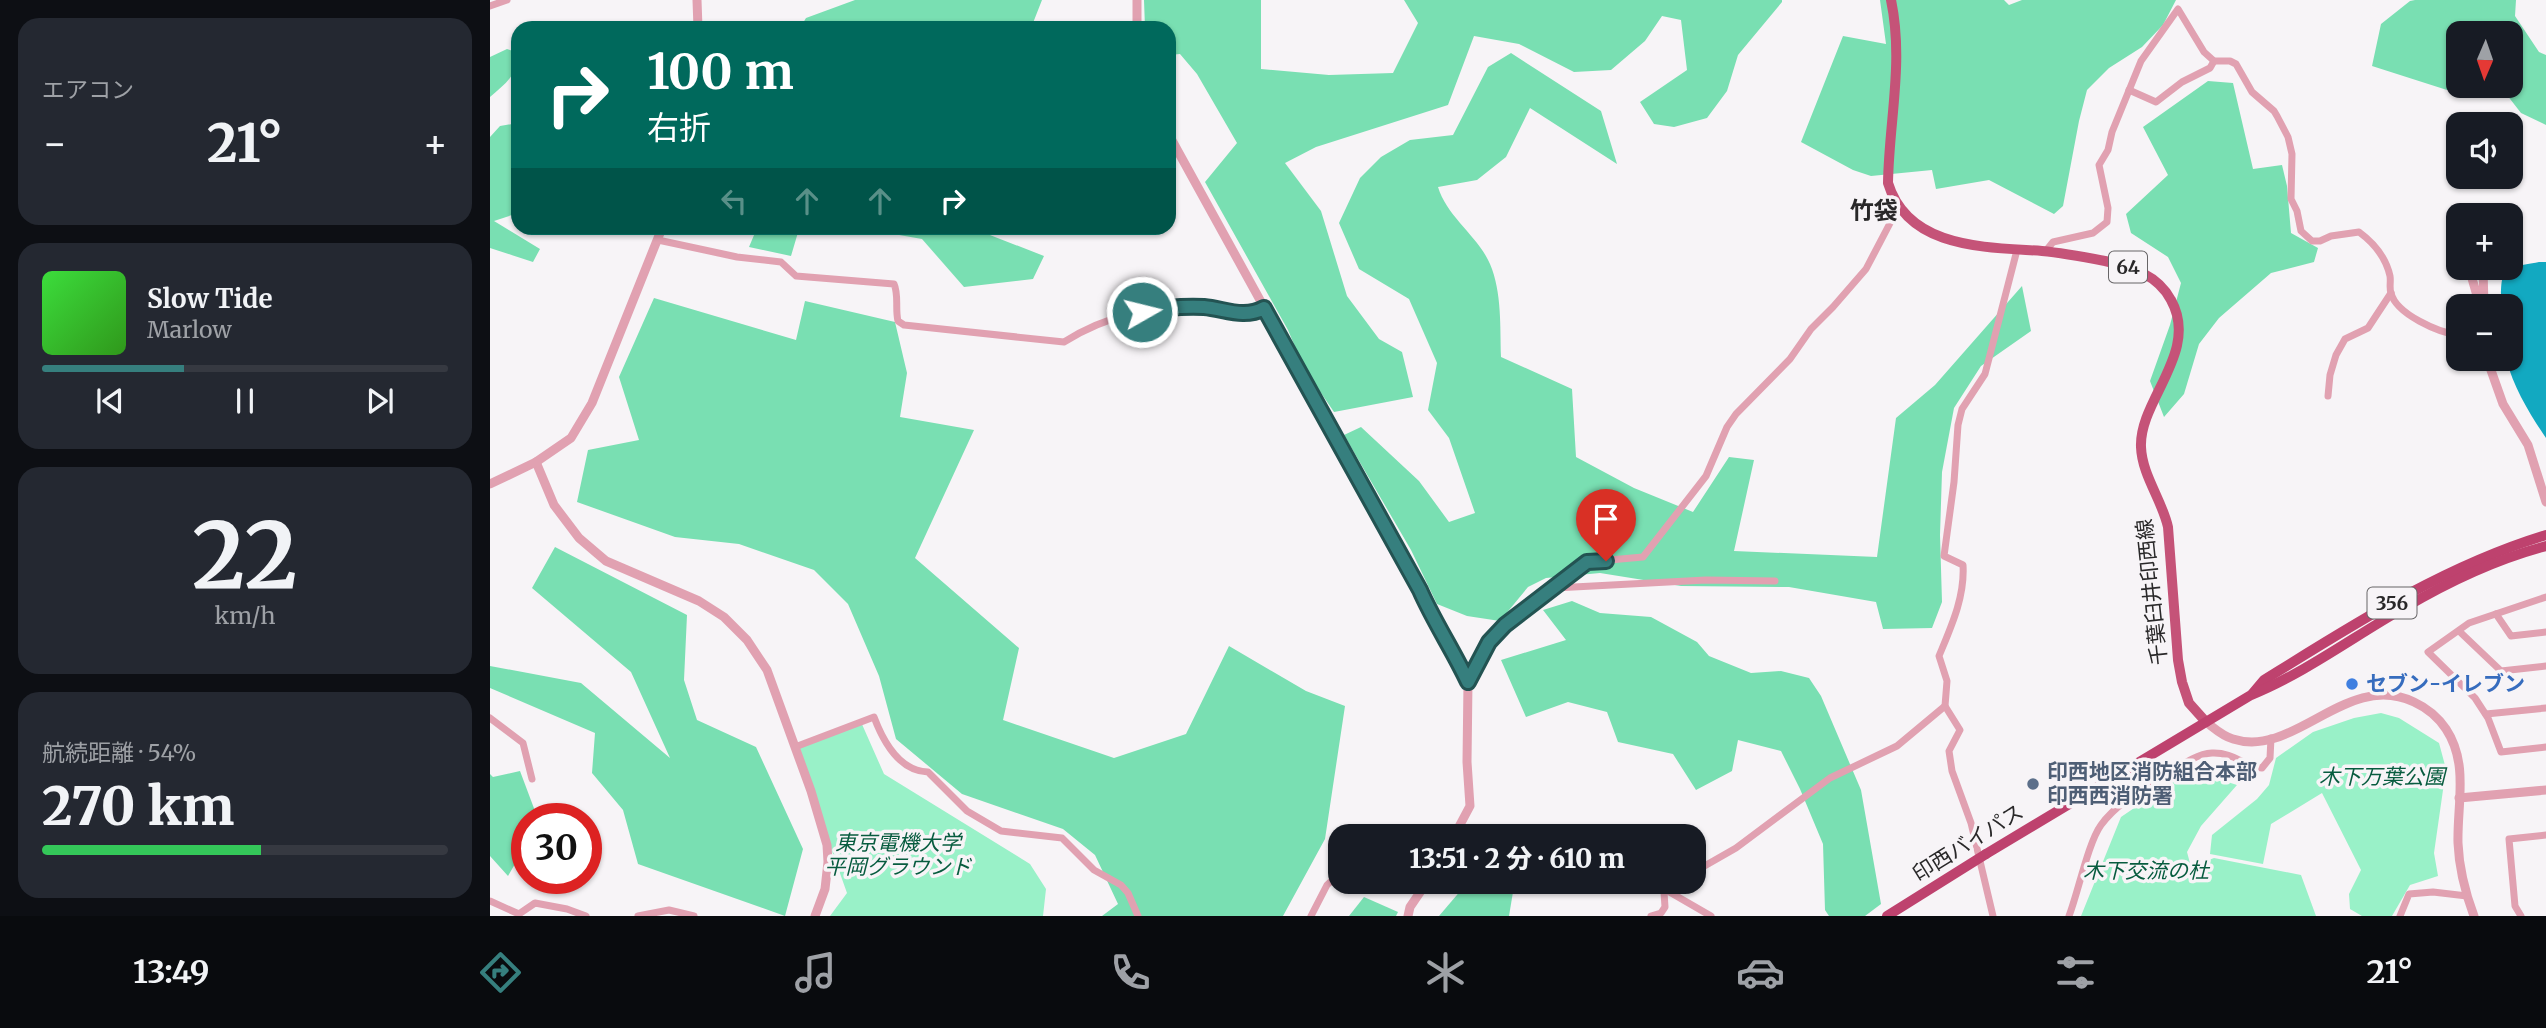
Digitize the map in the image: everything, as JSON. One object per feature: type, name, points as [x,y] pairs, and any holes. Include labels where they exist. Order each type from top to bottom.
[{"type":"highway","name":"印西バイパス","points":[[2251,695],[2264,680],[2422,586],[2496,552],[2546,535]]},
{"type":"highway","name":"印西バイパス","points":[[1887,916],[2251,695],[2274,686],[2435,591],[2498,562],[2546,547]]},
{"type":"main road","points":[[1891,0],[1897,25],[1898,68],[1888,183],[1899,206]]},
{"type":"main road","name":"千葉臼井印西線","points":[[1899,206],[1911,221],[1940,235],[1979,248],[2045,252],[2124,265],[2154,279],[2165,290],[2178,315],[2178,342],[2146,424],[2141,447],[2148,476],[2168,527],[2182,682],[2189,703],[2206,722]]},
{"type":"street","points":[[490,6],[507,0]]},
{"type":"street","points":[[697,0],[698,21]]},
{"type":"street","points":[[1137,0],[1137,21]]},
{"type":"street","points":[[2045,252],[2053,242],[2093,233],[2107,222],[2108,208],[2099,165],[2108,150],[2112,131],[2141,61],[2178,9],[2204,52],[2214,61],[2230,61],[2236,64],[2252,92],[2274,111],[2288,137],[2292,154],[2291,200],[2297,211],[2301,231],[2312,241],[2359,232],[2381,253],[2388,269],[2391,278],[2390,293],[2368,328],[2345,339],[2336,355],[2330,375],[2328,396]]},
{"type":"street","points":[[2129,90],[2156,102],[2182,82],[2210,68],[2214,61]]},
{"type":"street","points":[[1176,155],[1264,308],[1468,682],[1467,762],[1470,806],[1460,824]]},
{"type":"street","points":[[1468,682],[1489,642],[1528,606],[1587,562],[1643,557],[1706,475],[1736,414],[1790,359],[1811,329],[1866,269],[1899,206]]},
{"type":"street","points":[[490,484],[536,462],[571,438],[580,425],[592,403],[660,235]]},
{"type":"street","points":[[658,240],[737,257],[781,262],[796,276],[894,284],[897,289],[896,316],[904,325],[1065,342],[1104,321],[1160,308],[1206,307],[1252,315],[1264,308]]},
{"type":"street","points":[[1993,916],[1971,823],[1952,771],[1949,751],[1960,730],[1945,706],[1947,681],[1939,656],[1954,620],[1964,579],[1963,565],[1944,556],[1958,425],[1962,410],[1985,374],[2017,250]]},
{"type":"street","points":[[2390,293],[2396,302],[2421,322],[2446,333]]},
{"type":"street","points":[[2491,371],[2503,404],[2528,445],[2546,502]]},
{"type":"street","points":[[536,462],[554,505],[579,538],[606,561],[699,601],[724,617],[747,640],[767,670],[811,791],[827,845],[825,889],[815,916]]},
{"type":"street","points":[[1555,588],[1706,580],[1775,581]]},
{"type":"street","points":[[2546,597],[2469,624],[2428,652],[2475,698],[2486,715],[2501,752],[2546,747]]},
{"type":"street","points":[[2496,614],[2511,636],[2546,632]]},
{"type":"street","points":[[2459,631],[2501,671],[2546,666]]},
{"type":"street","points":[[2206,722],[2233,739],[2250,742],[2271,738],[2353,700],[2375,695],[2402,697],[2430,712],[2445,727],[2460,762],[2459,850],[2467,896],[2474,916]]},
{"type":"street","points":[[1706,865],[1736,848],[1830,778],[1897,746],[1945,706]]},
{"type":"street","points":[[2486,715],[2546,708]]},
{"type":"street","points":[[795,747],[874,717],[897,758],[919,772],[928,772],[967,811],[1001,831],[1062,838],[1094,870],[1121,885],[1128,893],[1138,916]]},
{"type":"street","points":[[490,718],[523,743],[533,779]]},
{"type":"street","points":[[2069,916],[2099,827],[2113,811],[2175,769],[2208,753],[2235,756],[2262,768],[2270,758],[2271,738]]},
{"type":"street","points":[[2459,799],[2546,790]]},
{"type":"street","points":[[2521,916],[2515,906],[2509,839],[2546,835]]},
{"type":"street","points":[[1311,916],[1328,885]]},
{"type":"street","points":[[2400,916],[2409,894],[2433,892],[2467,896]]},
{"type":"street","points":[[1408,916],[1410,907],[1419,894]]},
{"type":"street","points":[[1651,916],[1665,907],[1664,894]]},
{"type":"street","points":[[1673,894],[1711,916]]},
{"type":"street","points":[[490,901],[519,914],[535,903],[586,916]]},
{"type":"street","points":[[638,916],[669,910],[694,916]]},
{"type":"green space","points":[[855,0],[1042,0],[1034,21],[804,21]]},
{"type":"green space","points":[[1144,0],[1261,0],[1261,69],[1329,75],[1393,73],[1418,23],[1404,0],[1782,0],[1738,55],[1727,91],[1707,118],[1674,127],[1654,124],[1640,102],[1687,70],[1681,20],[1662,16],[1645,41],[1611,70],[1574,72],[1519,44],[1474,36],[1448,105],[1316,147],[1285,163],[1321,211],[1347,296],[1379,339],[1402,352],[1413,397],[1334,412],[1304,368],[1288,330],[1205,182],[1237,143],[1197,74],[1180,54],[1176,54],[1176,21],[1145,21]]},
{"type":"green space","points":[[1880,0],[2004,0],[2009,5],[2022,0],[2176,0],[2163,25],[2142,47],[2109,68],[2087,90],[2063,206],[2054,214],[1989,180],[1936,189],[1932,170],[1871,176],[1853,170],[1801,142],[1843,36],[1886,44]]},
{"type":"green space","points":[[2516,0],[2515,16],[2518,21],[2446,21],[2446,90],[2372,66],[2381,24],[2410,1]]},
{"type":"green space","points":[[2524,30],[2539,52],[2546,55],[2546,125],[2520,112],[2509,98],[2524,98]]},
{"type":"green space","points":[[507,49],[511,50],[511,77],[490,97],[490,57]]},
{"type":"green space","points":[[1511,53],[1601,111],[1617,164],[1530,108],[1506,157],[1477,180],[1438,187],[1448,208],[1478,244],[1490,264],[1498,298],[1501,357],[1572,389],[1576,457],[1634,488],[1693,512],[1729,457],[1754,460],[1734,551],[1877,557],[1896,418],[1935,385],[2022,286],[2031,331],[1981,366],[1954,408],[1942,472],[1942,602],[1932,628],[1883,629],[1876,602],[1789,587],[1681,586],[1600,573],[1546,578],[1528,587],[1500,621],[1467,616],[1437,604],[1411,550],[1344,435],[1361,427],[1419,481],[1449,522],[1475,513],[1449,438],[1428,410],[1437,363],[1409,299],[1359,269],[1339,223],[1360,178],[1381,157],[1410,140],[1453,135],[1488,67]]},
{"type":"green space","points":[[2208,81],[2233,83],[2253,169],[2282,165],[2287,186],[2291,233],[2318,248],[2314,262],[2271,273],[2219,318],[2199,344],[2184,394],[2164,417],[2150,381],[2170,325],[2181,283],[2168,257],[2131,233],[2126,214],[2168,175],[2143,127]]},
{"type":"green space","points":[[511,124],[511,215],[494,221],[511,231],[511,235],[517,235],[540,249],[533,262],[490,248],[490,137],[500,126]]},
{"type":"green space","points":[[754,235],[797,235],[791,256],[749,247]]},
{"type":"green space","points":[[899,235],[990,235],[1044,256],[1033,279],[964,287],[922,239]]},
{"type":"green space","points":[[654,298],[796,340],[805,301],[895,322],[907,373],[900,417],[974,430],[915,558],[1019,648],[1003,720],[1114,758],[1186,734],[1229,646],[1306,691],[1345,706],[1325,839],[1283,916],[1102,916],[1118,904],[1095,855],[1063,829],[962,794],[896,739],[879,676],[848,604],[814,570],[739,544],[675,537],[577,502],[588,450],[639,440],[619,377]]},
{"type":"green space","points":[[555,547],[687,615],[684,680],[697,720],[756,747],[803,849],[785,916],[638,864],[623,810],[592,773],[595,733],[490,688],[490,666],[581,683],[670,758],[631,672],[532,588]]},
{"type":"green space","points":[[1572,601],[1600,613],[1651,617],[1697,642],[1709,656],[1751,673],[1781,671],[1809,678],[1821,696],[1861,790],[1881,904],[1865,916],[1829,916],[1825,910],[1823,844],[1781,751],[1738,740],[1732,771],[1696,790],[1673,754],[1618,742],[1607,712],[1568,702],[1526,717],[1501,660],[1566,640],[1543,610]]},
{"type":"green space","name":"木下万葉公園","points":[[2381,713],[2399,718],[2439,743],[2446,769],[2434,853],[2438,876],[2410,885],[2392,916],[2362,916],[2350,909],[2349,894],[2361,870],[2322,793],[2271,824],[2263,864],[2210,854],[2212,835],[2257,799],[2269,785],[2276,758],[2313,732],[2354,718]]},
{"type":"green space","name":"東京電機大学 平岡グラウンド","points":[[861,722],[884,774],[1030,864],[1046,889],[1043,916],[830,916],[847,893],[795,747]]},
{"type":"green space","name":"木下交流の杜","points":[[2190,770],[2237,785],[2201,826],[2187,852],[2191,867],[2214,858],[2301,875],[2316,916],[2081,916],[2121,817]]},
{"type":"green space","points":[[520,771],[532,803],[511,803],[511,871],[508,876],[490,856],[490,774],[493,777]]},
{"type":"green space","points":[[1458,894],[1513,894],[1509,916],[1439,916]]},
{"type":"green space","points":[[1364,897],[1398,912],[1396,916],[1349,916]]},
{"type":"water","points":[[2546,262],[2546,438],[2509,371],[2523,371],[2523,294],[2502,294],[2502,284],[2503,280],[2523,280],[2523,265]]},
{"type":"place","name":"セブン-イレブン","points":[[2352,684]]},
{"type":"place","name":"印西地区消防組合本部 印西西消防署","points":[[2033,784]]},
{"type":"district","name":"竹袋","points":[[1874,211]]},
{"type":"route","points":[[1142,312],[1160,308],[1206,307],[1252,315],[1264,308],[1468,682],[1489,642],[1505,625],[1587,562],[1606,561]]}]
